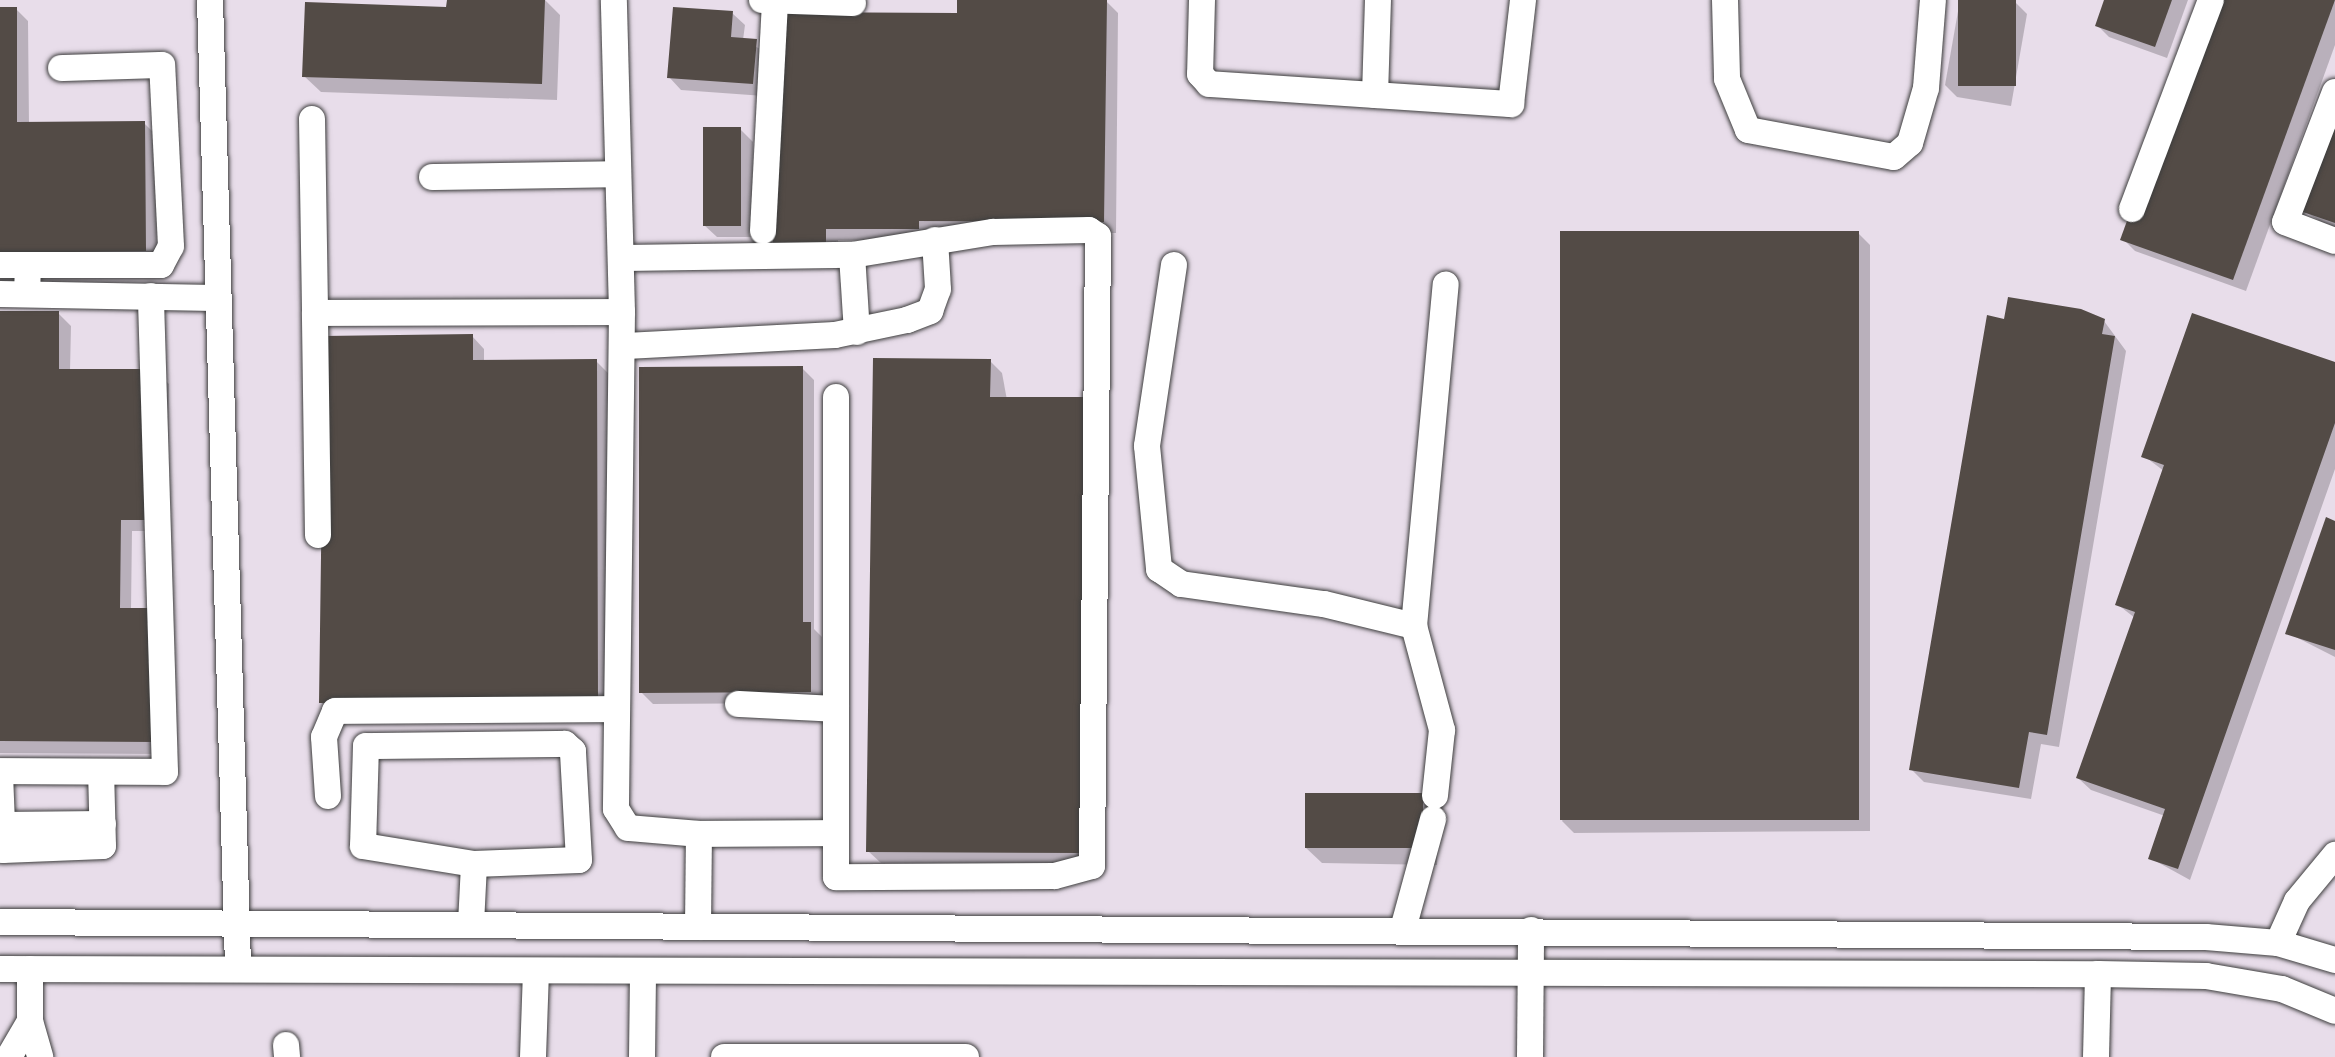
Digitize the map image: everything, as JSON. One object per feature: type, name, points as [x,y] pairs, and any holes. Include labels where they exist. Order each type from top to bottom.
[{"type":"street","points":[[210,0],[214,298],[238,969]]},
{"type":"street","points":[[614,0],[616,174],[624,258],[622,312],[626,346],[613,709],[616,809],[628,828],[699,834],[836,833]]},
{"type":"street","points":[[762,0],[853,3]]},
{"type":"street","points":[[1202,0],[1200,74],[1209,84],[1511,104],[1523,0]]},
{"type":"street","points":[[1375,95],[1378,0]]},
{"type":"street","points":[[1725,0],[1727,79],[1748,130],[1894,157],[1910,143],[1926,88],[1933,0]]},
{"type":"street","points":[[2132,209],[2211,0]]},
{"type":"street","points":[[763,231],[775,1]]},
{"type":"street","points":[[0,265],[161,265],[171,246],[162,65],[61,68]]},
{"type":"street","points":[[2335,92],[2285,222],[2335,241]]},
{"type":"street","points":[[312,119],[318,535]]},
{"type":"street","points":[[432,177],[616,174]]},
{"type":"street","points":[[624,258],[852,255],[993,232],[1089,230],[1098,236],[1092,866],[1054,876],[836,877],[836,397]]},
{"type":"street","points":[[626,346],[857,332],[930,311],[938,289],[935,240]]},
{"type":"street","points":[[852,255],[857,332]]},
{"type":"street","points":[[27,294],[28,265]]},
{"type":"street","points":[[1174,265],[1147,446],[1159,569],[1181,584],[1324,604],[1414,626]]},
{"type":"street","points":[[1403,929],[1434,808],[1442,730],[1414,626],[1446,284]]},
{"type":"street","points":[[0,294],[214,298]]},
{"type":"street","points":[[101,772],[103,824],[2,825],[0,773],[101,772],[165,772],[151,296]]},
{"type":"street","points":[[315,313],[622,312]]},
{"type":"street","points":[[738,704],[836,709]]},
{"type":"street","points":[[328,796],[324,737],[335,711],[613,709]]},
{"type":"street","points":[[565,744],[573,751],[579,860],[474,864],[363,846],[366,746],[565,744]]},
{"type":"street","points":[[698,927],[699,834]]},
{"type":"street","points":[[2278,943],[2289,913],[2335,855]]},
{"type":"street","points":[[471,924],[474,864]]},
{"type":"street","points":[[0,922],[1531,930],[2278,943],[2335,960]]},
{"type":"street","points":[[1241,928],[1242,971]]},
{"type":"street","points":[[1530,1057],[1531,930]]},
{"type":"street","points":[[0,969],[643,973],[1242,971],[2098,974],[2206,976],[2282,989],[2335,1011]]},
{"type":"street","points":[[30,969],[30,1021],[40,1057]]},
{"type":"street","points":[[533,1057],[536,971]]},
{"type":"street","points":[[642,1057],[643,973]]},
{"type":"street","points":[[2096,1057],[2098,974]]},
{"type":"street","points":[[9,1057],[30,1021]]},
{"type":"street","points":[[724,1057],[966,1057]]},
{"type":"shaded area","points":[[0,0],[2335,0],[2335,1057],[0,1057]]},
{"type":"building","points":[[447,0],[545,0],[542,84],[302,77],[305,2],[446,7]]},
{"type":"building","points":[[957,0],[1107,0],[1104,222],[919,221],[919,229],[826,229],[826,244],[773,243],[775,12],[957,13]]},
{"type":"building","points":[[1958,0],[2016,0],[2016,86],[1958,86]]},
{"type":"building","points":[[2104,0],[2172,0],[2155,47],[2095,26]]},
{"type":"building","points":[[2208,0],[2335,0],[2233,280],[2120,240]]},
{"type":"building","points":[[0,7],[17,7],[17,122],[145,121],[146,251],[0,253]]},
{"type":"building","points":[[673,7],[733,11],[731,37],[757,39],[753,84],[667,78]]},
{"type":"building","points":[[2335,116],[2335,223],[2300,211]]},
{"type":"building","points":[[703,127],[741,127],[741,226],[703,226]]},
{"type":"building","points":[[1560,231],[1859,231],[1859,820],[1560,820]]},
{"type":"building","points":[[2008,297],[2081,309],[2105,319],[2102,334],[2115,336],[2047,735],[2029,732],[2019,788],[1909,770],[1987,315],[2004,319]]},
{"type":"building","points":[[0,311],[59,311],[59,369],[157,369],[156,520],[121,520],[120,608],[156,608],[155,742],[0,741]]},
{"type":"building","points":[[2192,313],[2335,362],[2335,423],[2178,869],[2148,859],[2165,809],[2076,778],[2135,612],[2115,605],[2164,465],[2141,457]]},
{"type":"building","points":[[473,334],[473,360],[597,359],[598,700],[319,703],[324,336]]},
{"type":"building","points":[[873,358],[991,359],[990,397],[1088,397],[1082,853],[866,852]]},
{"type":"building","points":[[803,366],[803,622],[811,622],[811,692],[639,693],[639,367]]},
{"type":"building","points":[[2326,517],[2335,521],[2335,650],[2285,634]]},
{"type":"building","points":[[1305,793],[1423,793],[1423,848],[1305,848]]}]
